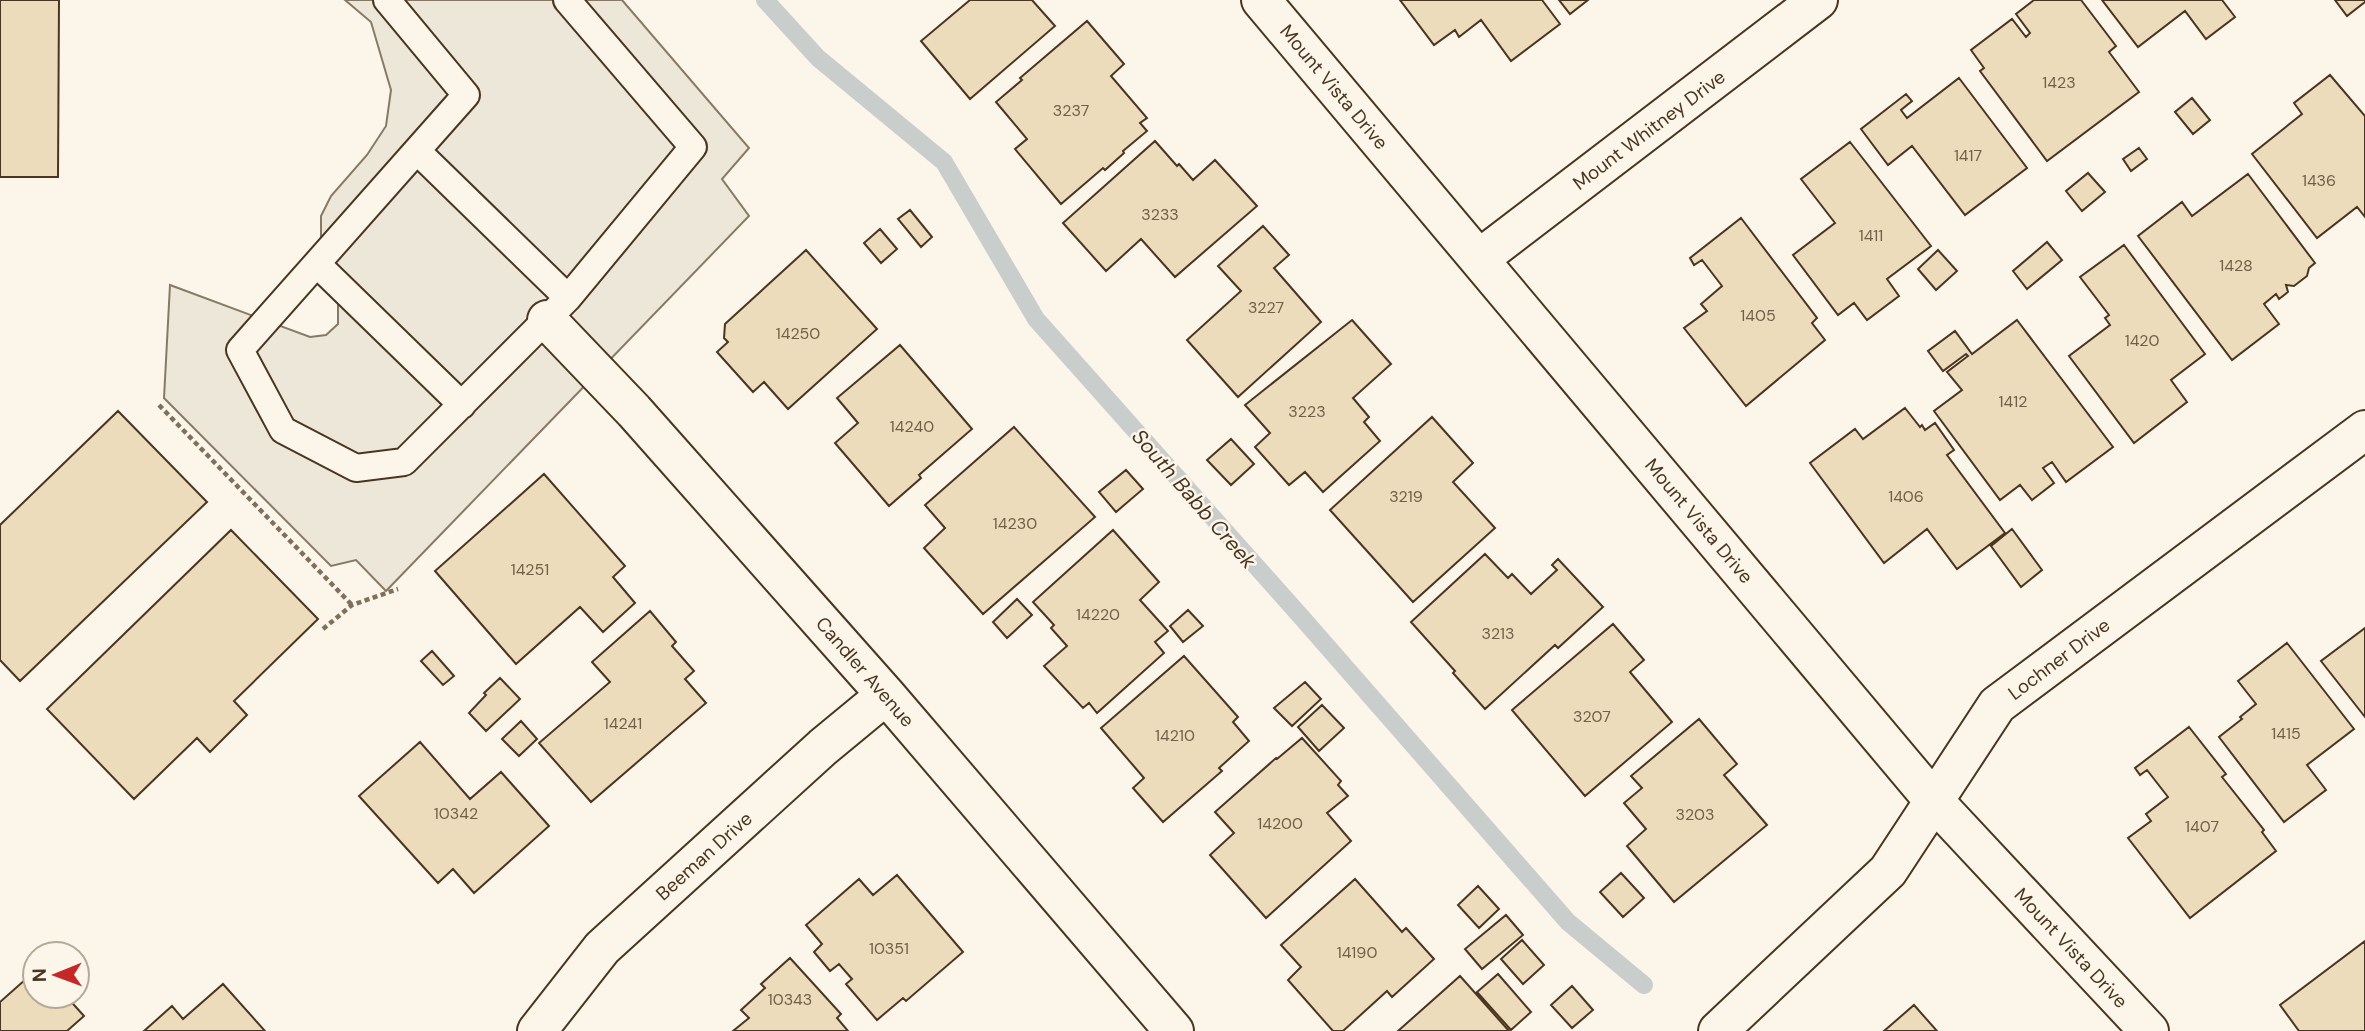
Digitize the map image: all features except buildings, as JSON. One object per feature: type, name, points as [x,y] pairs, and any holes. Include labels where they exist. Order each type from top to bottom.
[{"type":"street","name":"Mount Vista Drive","points":[[1261,0],[1934,801],[2149,1031]]},
{"type":"street","name":"Mount Whitney Drive","points":[[1479,259],[1818,0]]},
{"type":"street","name":"Candler Avenue","points":[[558,309],[626,403],[886,695],[1174,1031]]},
{"type":"street","name":"Lochner Drive","points":[[1718,1031],[1888,871],[1997,705],[2365,430]]},
{"type":"street","name":"Beeman Drive","points":[[537,1031],[602,948],[823,747],[886,695]]},
{"type":"lane","points":[[387,0],[467,95],[240,349],[283,430],[356,468],[404,462],[558,309],[693,147],[567,0]]},
{"type":"lane","points":[[417,151],[558,309]]},
{"type":"lane","points":[[317,264],[462,405]]},
{"type":"path","points":[[159,405],[352,605]]},
{"type":"path","points":[[323,629],[352,605],[398,589]]},
{"type":"shaded area","points":[[345,0],[622,0],[749,148],[722,179],[749,216],[386,591],[356,560],[331,566],[164,398],[170,285],[310,337],[326,335],[338,324],[338,302],[321,245],[321,216],[331,196],[367,155],[386,126],[391,90],[371,22]]},
{"type":"waterway","name":"South Babb Creek","points":[[765,0],[818,58],[944,162],[1036,319],[1568,922],[1644,985]]}]
